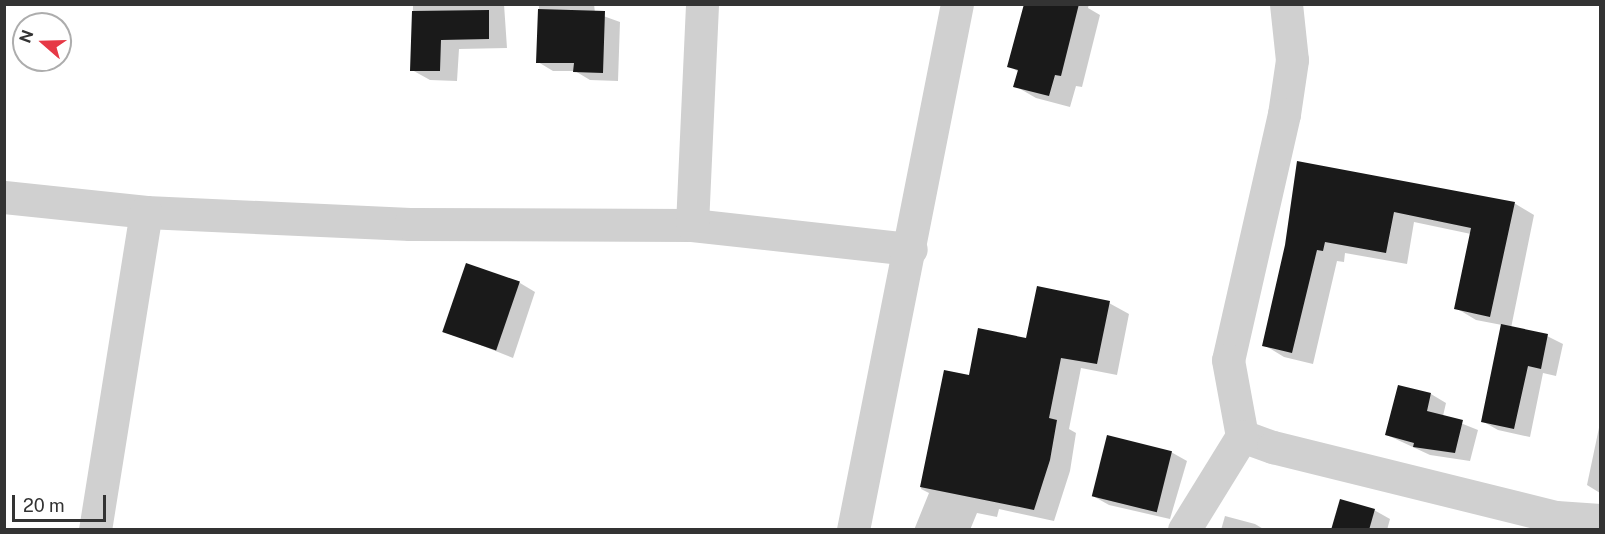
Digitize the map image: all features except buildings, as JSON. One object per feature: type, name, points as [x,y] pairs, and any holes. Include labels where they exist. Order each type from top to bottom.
[{"type":"street","points":[[692,225],[702,4]]},
{"type":"street","points":[[853,530],[911,249],[957,4]]},
{"type":"street","points":[[1184,530],[1242,436],[1228,360],[1284,114],[1292,60],[1286,4]]},
{"type":"street","points":[[4,197],[146,212],[410,224],[692,225],[911,249]]},
{"type":"street","points":[[95,530],[146,212]]},
{"type":"street","points":[[1242,436],[1273,447],[1556,517],[1600,520]]}]
